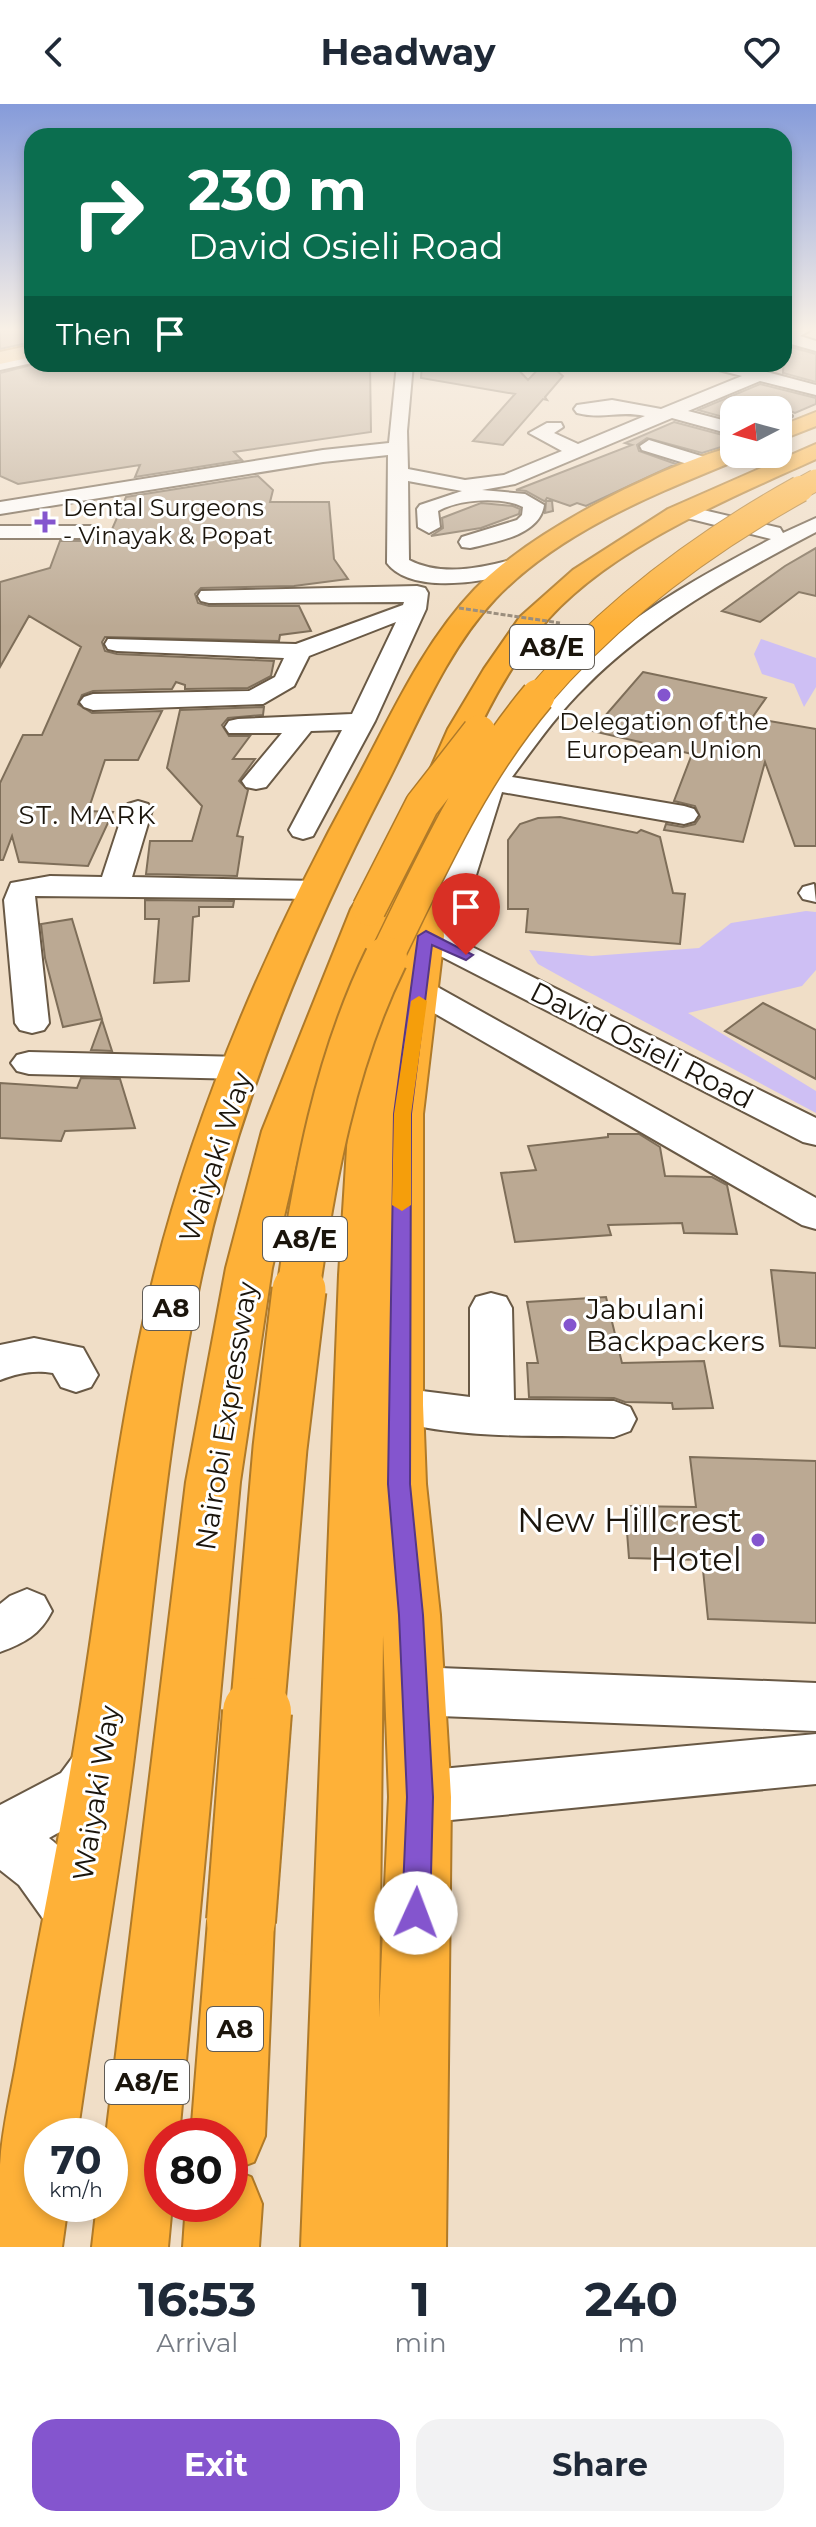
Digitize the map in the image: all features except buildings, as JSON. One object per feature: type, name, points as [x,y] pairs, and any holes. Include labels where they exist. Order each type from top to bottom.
[{"type":"highway","name":"Waiyaki Way","points":[[485,613],[582,575],[713,513],[816,451]]},
{"type":"highway","name":"Waiyaki Way","points":[[24,2247],[103,1760],[150,1423],[176,1282],[210,1164],[243,1068],[317,890],[367,790],[485,613],[543,545],[621,501],[720,458]]},
{"type":"highway","name":"Nairobi Expressway","points":[[130,2247],[213,1482],[249,1268],[283,1131],[329,1007],[369,909],[422,805],[541,657],[713,513],[816,466]]},
{"type":"highway","name":"Nairobi Expressway","points":[[229,2118],[275,1486],[301,1266],[317,1172],[363,1010],[441,844],[480,775],[523,713],[599,633],[667,574],[713,513],[816,480]]},
{"type":"highway","points":[[621,501],[627,509],[634,511],[713,513]]},
{"type":"highway","name":"Waiyaki Way","points":[[339,2247],[363,1275],[371,1100],[402,886],[424,822],[463,729],[485,613]]},
{"type":"highway","points":[[402,886],[423,903],[428,956],[402,1114],[399,1484],[420,1797],[408,2247]]},
{"type":"highway","points":[[221,2247],[223,2222]]},
{"type":"street","points":[[401,427],[398,563],[485,613]]},
{"type":"street","points":[[398,498],[411,492],[464,488],[508,480],[652,427]]},
{"type":"street","points":[[686,427],[720,444]]},
{"type":"street","points":[[519,441],[546,430],[580,452]]},
{"type":"street","points":[[649,446],[707,464]]},
{"type":"street","points":[[0,508],[101,495],[366,449],[399,453],[464,488],[526,499],[534,505],[532,517],[524,524],[470,542]]},
{"type":"street","points":[[270,464],[277,485]]},
{"type":"street","points":[[429,527],[427,509],[464,488]]},
{"type":"street","points":[[101,495],[136,495]]},
{"type":"street","points":[[0,532],[99,528],[93,519],[101,495]]},
{"type":"street","points":[[713,513],[790,538]]},
{"type":"street","points":[[816,524],[641,625],[575,682],[488,791],[428,956],[816,1215]]},
{"type":"street","points":[[209,596],[415,602],[485,613]]},
{"type":"street","points":[[117,644],[299,651],[415,602]]},
{"type":"street","points":[[303,830],[356,729],[415,602]]},
{"type":"street","points":[[93,702],[254,699],[285,681],[299,651]]},
{"type":"street","points":[[238,727],[303,724],[356,729]]},
{"type":"street","points":[[256,781],[303,724]]},
{"type":"street","points":[[424,822],[488,791],[684,815]]},
{"type":"street","points":[[115,885],[138,810]]},
{"type":"street","points":[[32,1023],[19,900],[22,889],[50,885],[115,885],[317,890]]},
{"type":"street","name":"David Osieli Road","points":[[428,956],[816,1133]]},
{"type":"street","points":[[29,1063],[243,1068]]},
{"type":"street","points":[[491,1308],[492,1417]]},
{"type":"street","points":[[0,1363],[22,1355],[44,1354],[68,1360],[76,1375]]},
{"type":"street","points":[[398,1405],[492,1417],[614,1419]]},
{"type":"street","points":[[414,1691],[816,1707]]},
{"type":"street","points":[[420,1797],[816,1759]]},
{"type":"street","points":[[76,1917],[39,1865],[0,1835],[80,1792],[103,1760]]},
{"type":"shaded area","points":[[761,639],[816,658],[816,687],[804,707],[794,684],[762,674],[754,654]]},
{"type":"shaded area","points":[[816,912],[816,970],[802,986],[688,1013],[816,1091],[816,1113],[538,964],[529,950],[592,956],[699,948],[731,923]]},
{"type":"slow traffic","points":[[402,1205],[402,1114],[419,1001]]},
{"type":"place","name":"Dental Surgeons - Vinayak & Popat","points":[[45,522]]},
{"type":"place","name":"Delegation of the European Union","points":[[664,695]]},
{"type":"place","name":"Jabulani Backpackers","points":[[570,1325]]},
{"type":"place","name":"New Hillcrest Hotel","points":[[758,1540]]},
{"type":"district","name":"ST. MARK","points":[[88,815]]},
{"type":"route","points":[[416,1913],[420,1797],[411,1615],[399,1484],[402,1114],[426,936],[466,955]]}]
